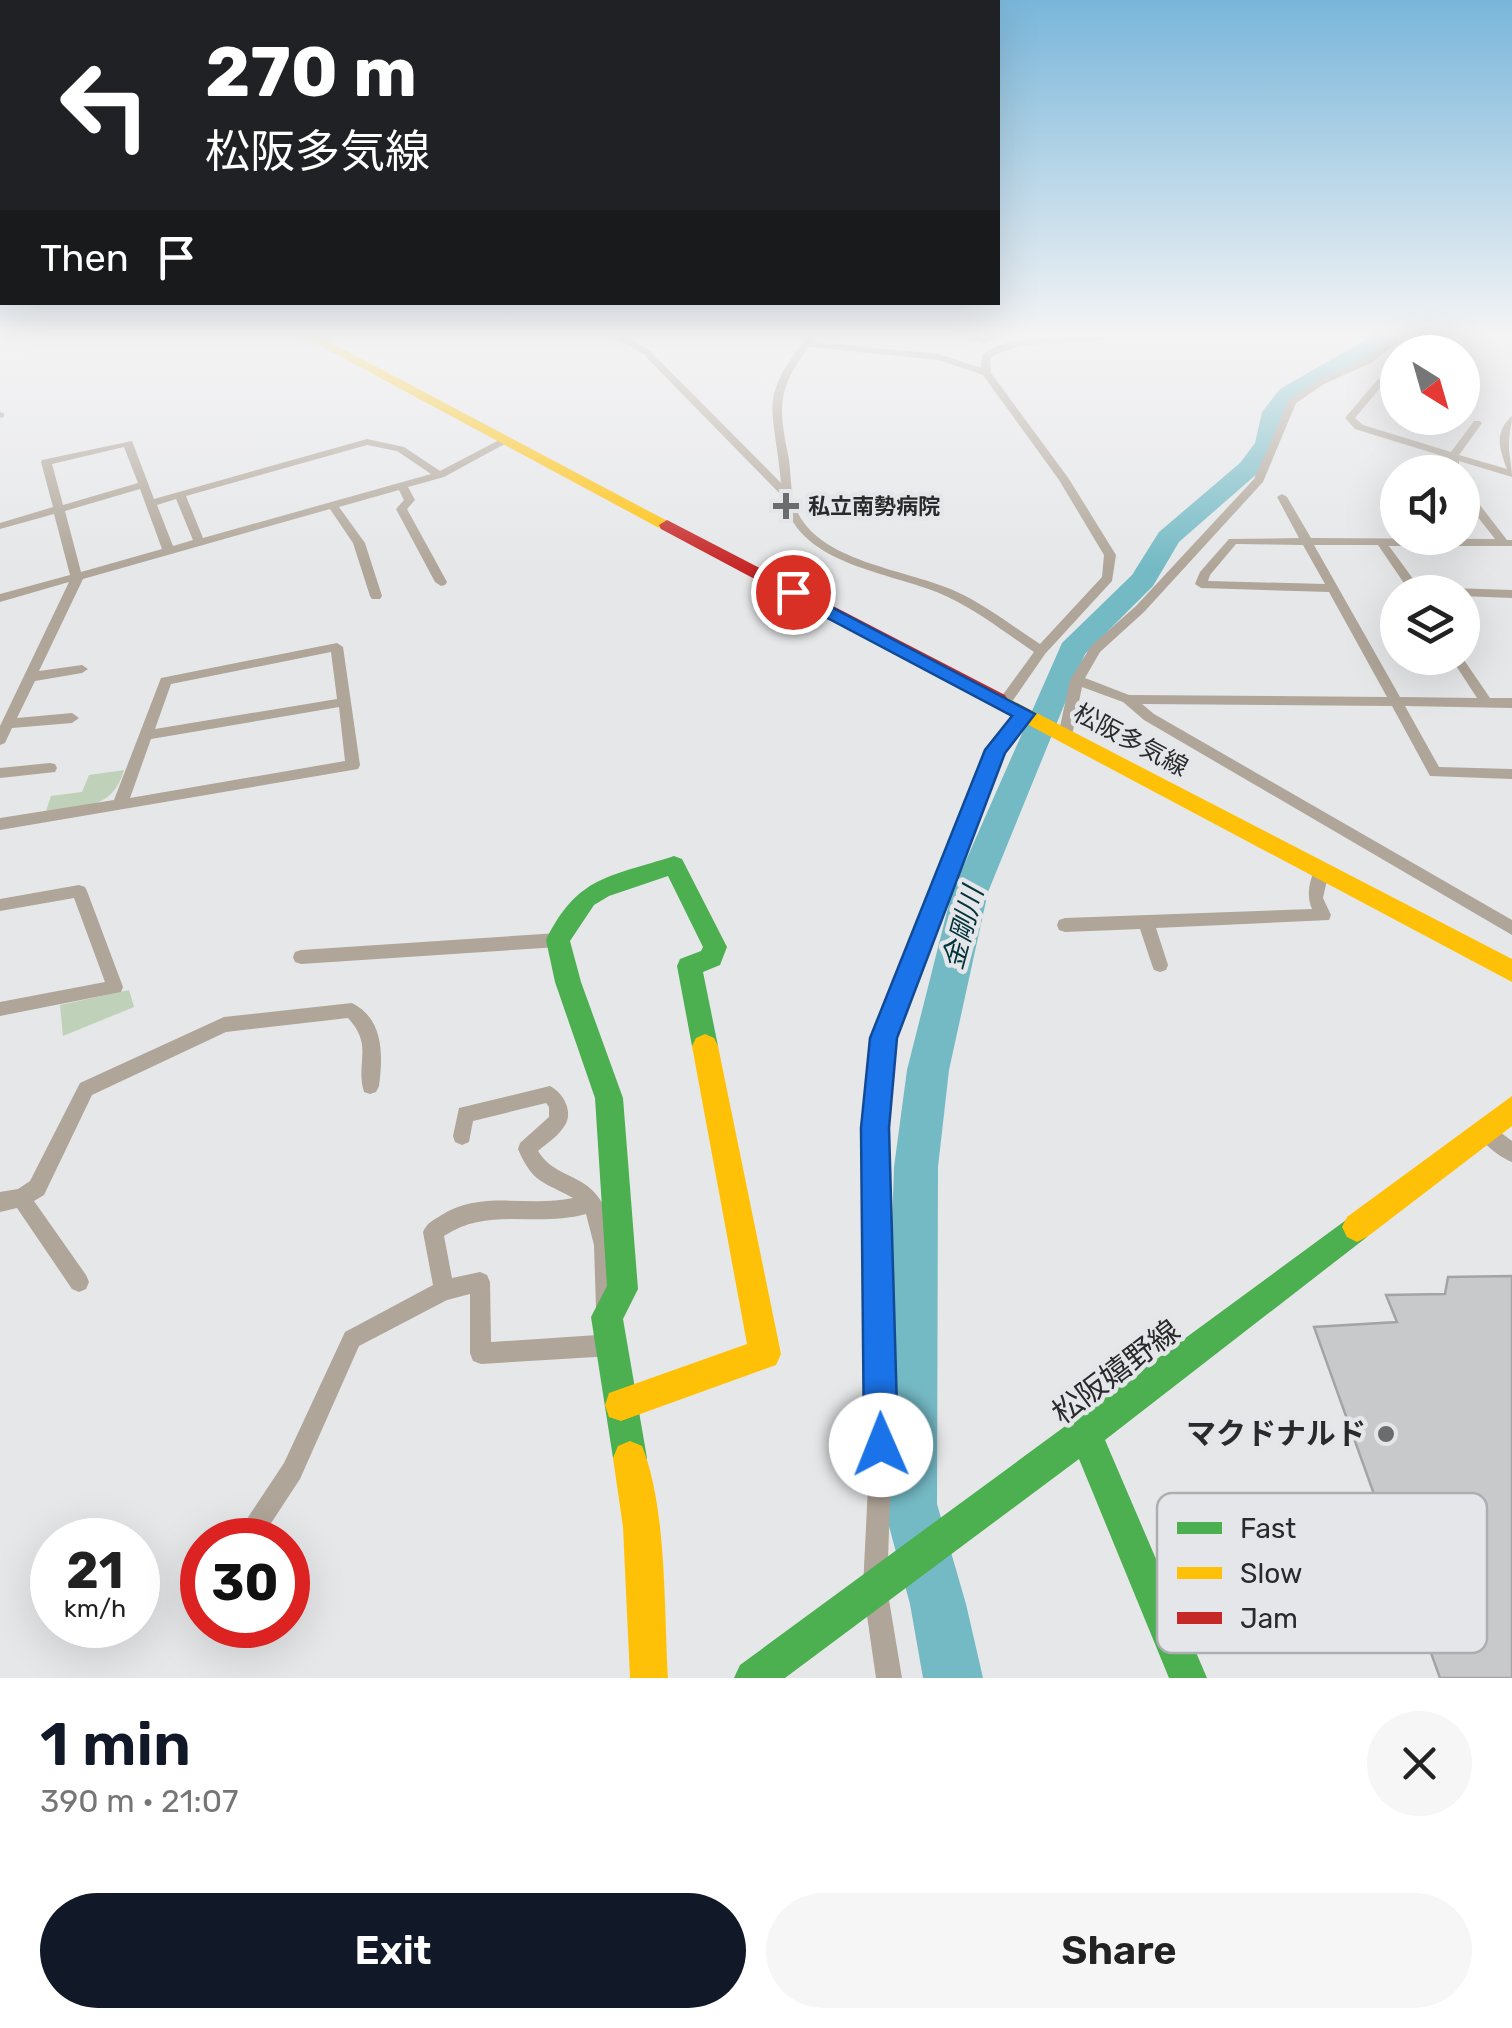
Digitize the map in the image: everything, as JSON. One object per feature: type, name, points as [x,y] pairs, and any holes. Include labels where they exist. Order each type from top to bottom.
[{"type":"main road","name":"松阪多気線","points":[[448,410],[1512,971]]},
{"type":"main road","points":[[621,1406],[766,1354],[689,966],[711,958],[716,946],[674,864],[586,898],[558,940],[568,982],[609,1098],[623,1289],[607,1317],[612,1345],[621,1406],[641,1527],[649,1678]]},
{"type":"main road","name":"松阪嬉野線","points":[[753,1678],[993,1502],[1512,1109]]},
{"type":"main road","points":[[1085,1433],[1157,1604]]},
{"type":"main road","points":[[1177,1653],[1188,1678]]},
{"type":"street","points":[[703,410],[787,495],[801,527],[863,565],[947,591],[1041,651]]},
{"type":"street","points":[[773,410],[788,478],[787,495]]},
{"type":"street","points":[[890,1678],[875,1588],[881,1445],[875,1128],[884,1038],[995,750],[1020,712],[1041,651],[1108,578],[1110,555],[1064,479],[1013,410]]},
{"type":"street","points":[[1060,734],[1077,680],[1096,649],[1166,582],[1259,480],[1288,410]]},
{"type":"street","points":[[1356,410],[1350,418],[1359,427],[1380,433]]},
{"type":"street","points":[[1512,419],[1502,444],[1512,471]]},
{"type":"street","points":[[1386,435],[1454,455],[1468,435]]},
{"type":"street","points":[[0,598],[440,475],[506,441]]},
{"type":"street","points":[[151,504],[367,442],[400,449],[440,475]]},
{"type":"street","points":[[0,740],[76,578],[46,462],[128,443],[169,552]]},
{"type":"street","points":[[1480,462],[1512,471]]},
{"type":"street","points":[[401,484],[410,500],[401,509],[441,582]]},
{"type":"street","points":[[0,526],[143,485]]},
{"type":"street","points":[[180,495],[200,543]]},
{"type":"street","points":[[1282,496],[1435,772],[1512,774]]},
{"type":"street","points":[[332,504],[359,543],[376,596]]},
{"type":"street","points":[[1480,510],[1508,543]]},
{"type":"street","points":[[1330,588],[1201,584],[1204,574],[1233,541],[1380,545]]},
{"type":"street","points":[[1480,543],[1508,543]]},
{"type":"street","points":[[1480,593],[1505,594],[1512,612]]},
{"type":"street","points":[[0,824],[120,805],[353,764],[337,648],[166,682],[120,805]]},
{"type":"street","points":[[31,677],[82,669]]},
{"type":"street","points":[[1469,675],[1486,702]]},
{"type":"street","points":[[1077,680],[1128,700],[1149,718],[1512,928]]},
{"type":"street","points":[[1128,700],[1512,703]]},
{"type":"street","points":[[147,735],[344,702]]},
{"type":"street","points":[[8,724],[72,718]]},
{"type":"street","points":[[0,773],[50,768]]},
{"type":"street","points":[[1065,925],[1323,915],[1315,898],[1320,870]]},
{"type":"street","points":[[0,905],[79,891],[115,987],[0,1009]]},
{"type":"street","points":[[1146,922],[1160,966]]},
{"type":"street","points":[[301,957],[558,940]]},
{"type":"street","points":[[79,1282],[10,1200],[37,1188],[86,1089],[224,1025],[352,1010],[370,1027],[374,1048],[370,1086]]},
{"type":"street","points":[[462,1136],[465,1114],[550,1094],[558,1105],[558,1121],[527,1149],[534,1166],[547,1179],[582,1193],[599,1218],[607,1317]]},
{"type":"street","points":[[1485,1130],[1512,1152]]},
{"type":"street","points":[[444,1290],[434,1232],[454,1215],[475,1210],[567,1212],[588,1204]]},
{"type":"street","points":[[260,1518],[292,1471],[352,1339],[444,1290],[480,1282],[481,1352],[612,1345]]},
{"type":"green space","points":[[124,770],[119,783],[104,799],[46,811],[51,796],[82,792],[89,775]]},
{"type":"green space","points":[[129,990],[134,1007],[63,1036],[60,1005]]},
{"type":"building","points":[[1512,1276],[1512,1678],[1440,1678],[1431,1653],[1487,1653],[1487,1493],[1374,1493],[1314,1327],[1397,1322],[1386,1295],[1445,1294],[1448,1277]]},
{"type":"waterway","name":"金剛川","points":[[953,1678],[938,1604],[910,1504],[916,1167],[928,1070],[970,892],[1072,650],[1143,580],[1168,538],[1249,468],[1267,443],[1274,410]]},
{"type":"traffic: fast","points":[[630,1458],[607,1317],[623,1289],[609,1098],[568,982],[558,940],[586,898],[601,889],[674,865],[715,947],[711,958],[689,966],[705,1046]]},
{"type":"traffic: fast","points":[[753,1678],[1014,1488],[1357,1227]]},
{"type":"traffic: fast","points":[[1085,1433],[1157,1604]]},
{"type":"traffic: fast","points":[[1177,1653],[1188,1678]]},
{"type":"traffic: slow","points":[[449,410],[667,525]]},
{"type":"traffic: slow","points":[[998,700],[1512,971]]},
{"type":"traffic: slow","points":[[621,1405],[765,1354],[705,1046]]},
{"type":"traffic: slow","points":[[1357,1227],[1512,1109]]},
{"type":"traffic: slow","points":[[630,1458],[641,1527],[649,1678]]},
{"type":"traffic: jam","points":[[667,525],[998,700]]},
{"type":"place","name":"私立南勢病院","points":[[786,506]]},
{"type":"place","name":"マクドナルド","points":[[1386,1434]]},
{"type":"route","points":[[793,592],[1025,714],[995,750],[884,1038],[875,1128],[881,1445]]}]
